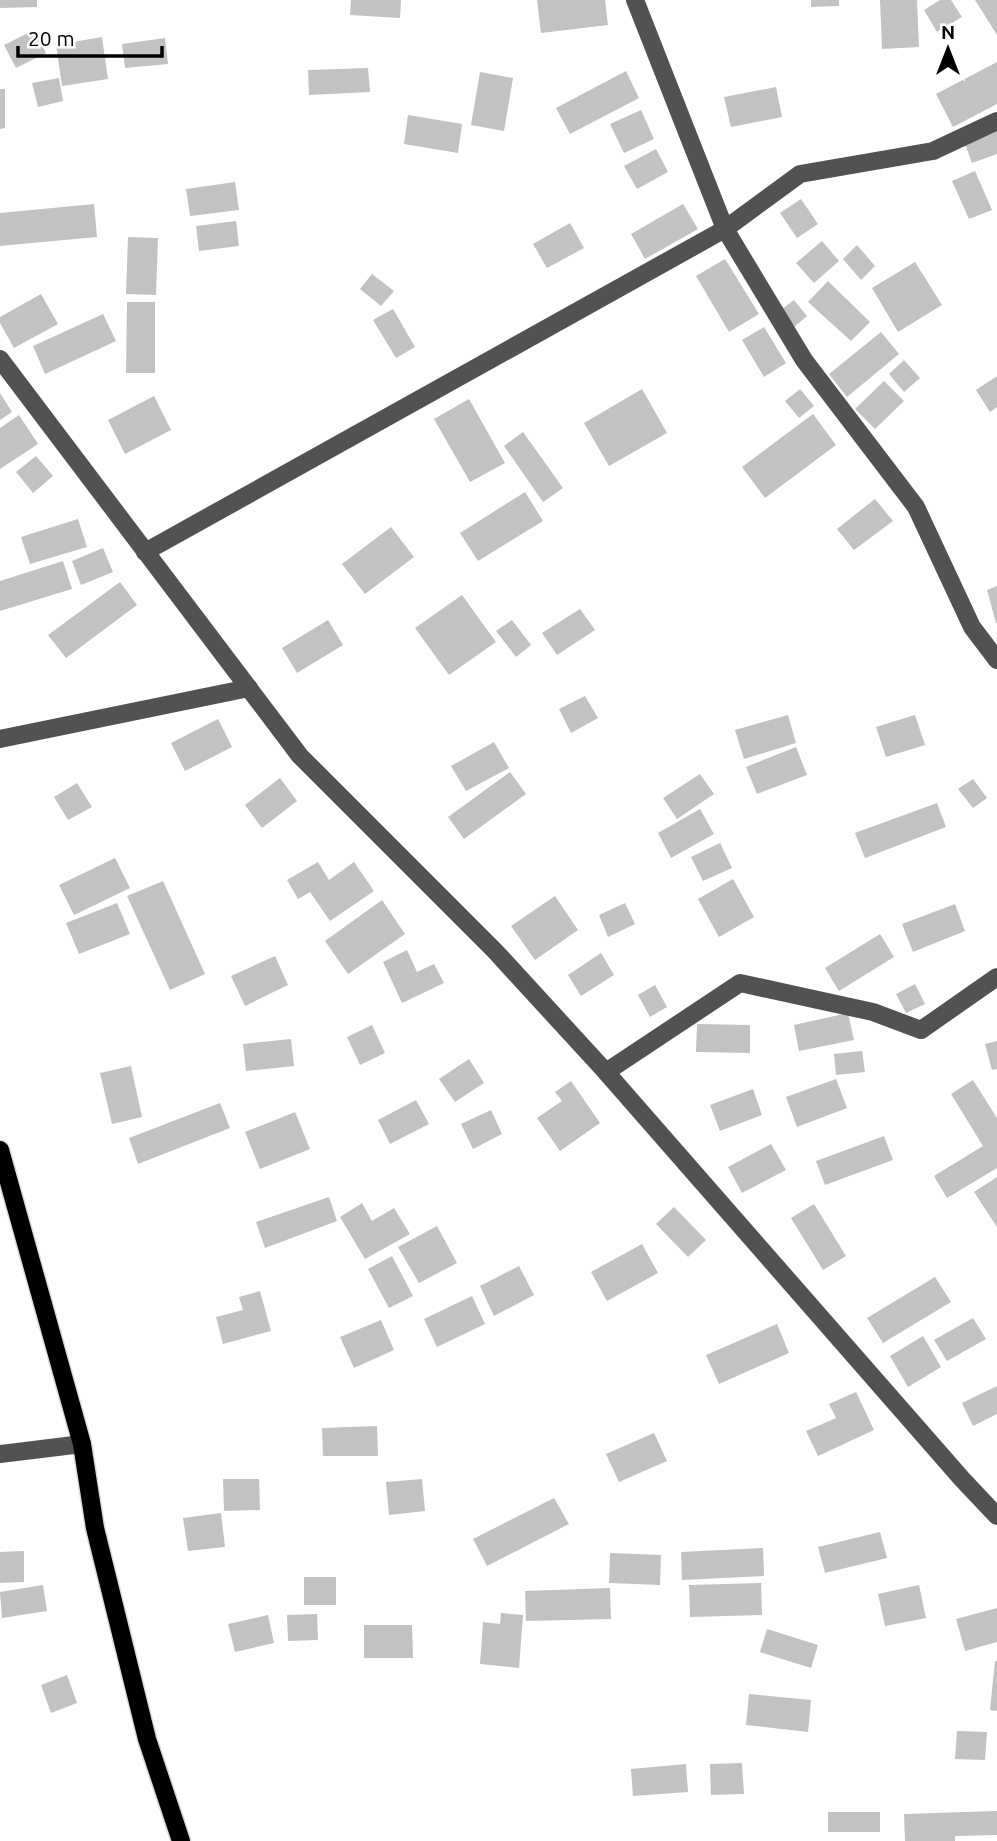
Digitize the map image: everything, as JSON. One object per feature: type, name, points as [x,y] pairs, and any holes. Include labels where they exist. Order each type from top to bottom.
[{"type":"main road","points":[[0,1150],[82,1444],[95,1528],[147,1739],[181,1841]]},
{"type":"street","points":[[635,0],[725,229],[804,360],[916,507],[972,627],[997,660]]},
{"type":"street","points":[[145,552],[725,229],[800,174],[933,151],[997,121]]},
{"type":"street","points":[[0,359],[300,756],[495,951],[606,1072],[997,1516]]},
{"type":"street","points":[[0,739],[249,688]]},
{"type":"street","points":[[606,1072],[740,984],[873,1012],[921,1030],[997,977]]},
{"type":"street","points":[[0,1454],[82,1444]]},
{"type":"building","points":[[0,0],[37,0],[37,7],[0,8]]},
{"type":"building","points":[[351,0],[401,0],[400,18],[350,15]]},
{"type":"building","points":[[537,0],[605,0],[608,25],[541,33]]},
{"type":"building","points":[[811,0],[839,0],[839,6],[811,7]]},
{"type":"building","points":[[880,0],[917,0],[919,47],[882,49]]},
{"type":"building","points":[[940,0],[951,0],[962,17],[937,32],[924,10]]},
{"type":"building","points":[[975,0],[997,0],[997,35]]},
{"type":"building","points":[[34,30],[46,53],[16,68],[4,45]]},
{"type":"building","points":[[102,37],[108,79],[62,86],[56,45]]},
{"type":"building","points":[[165,38],[168,64],[125,68],[122,44]]},
{"type":"building","points":[[997,62],[997,104],[953,127],[936,94]]},
{"type":"building","points":[[368,68],[370,92],[309,95],[308,70]]},
{"type":"building","points":[[626,71],[639,98],[570,134],[556,108]]},
{"type":"building","points":[[480,72],[513,78],[504,131],[471,125]]},
{"type":"building","points":[[59,78],[63,101],[38,107],[32,83]]},
{"type":"building","points":[[776,87],[782,117],[731,127],[724,97]]},
{"type":"building","points":[[0,89],[5,89],[5,128],[0,129]]},
{"type":"building","points":[[641,110],[654,139],[624,153],[610,124]]},
{"type":"building","points":[[408,115],[462,124],[458,153],[404,144]]},
{"type":"building","points":[[997,129],[997,154],[972,163],[964,141]]},
{"type":"building","points":[[656,149],[668,172],[637,189],[624,166]]},
{"type":"building","points":[[975,171],[992,210],[969,219],[952,181]]},
{"type":"building","points":[[235,182],[239,210],[190,216],[186,189]]},
{"type":"building","points":[[801,199],[818,224],[797,238],[780,213]]},
{"type":"building","points":[[94,204],[97,237],[0,246],[0,213]]},
{"type":"building","points":[[683,204],[698,229],[645,259],[631,234]]},
{"type":"building","points":[[236,221],[239,246],[199,251],[196,226]]},
{"type":"building","points":[[570,223],[584,248],[547,268],[533,244]]},
{"type":"building","points":[[128,237],[158,238],[156,295],[126,294]]},
{"type":"building","points":[[822,241],[839,261],[814,283],[796,263]]},
{"type":"building","points":[[857,245],[875,266],[861,280],[843,259]]},
{"type":"building","points":[[725,259],[759,314],[729,332],[696,276]]},
{"type":"building","points":[[915,262],[942,305],[898,332],[872,288]]},
{"type":"building","points":[[372,274],[394,291],[381,306],[360,289]]},
{"type":"building","points":[[828,281],[870,322],[851,341],[808,302]]},
{"type":"building","points":[[41,294],[58,324],[14,348],[0,323],[0,317]]},
{"type":"building","points":[[794,300],[807,316],[792,329],[778,312]]},
{"type":"building","points":[[127,302],[155,302],[155,373],[126,373]]},
{"type":"building","points":[[393,309],[415,347],[396,358],[373,320]]},
{"type":"building","points":[[103,314],[116,341],[45,374],[33,346]]},
{"type":"building","points":[[764,327],[786,363],[764,377],[742,340]]},
{"type":"building","points":[[881,332],[899,354],[847,397],[829,374]]},
{"type":"building","points":[[904,360],[920,378],[904,392],[889,374]]},
{"type":"building","points":[[997,376],[997,407],[990,412],[976,390]]},
{"type":"building","points":[[884,381],[904,401],[875,429],[855,409]]},
{"type":"building","points":[[642,389],[667,433],[609,466],[584,423]]},
{"type":"building","points":[[800,389],[814,406],[799,418],[785,401]]},
{"type":"building","points":[[0,393],[12,412],[0,420]]},
{"type":"building","points":[[154,396],[171,430],[125,454],[108,420]]},
{"type":"building","points":[[469,399],[505,463],[470,482],[434,419]]},
{"type":"building","points":[[813,414],[836,445],[765,498],[742,467]]},
{"type":"building","points":[[19,415],[38,444],[0,469],[0,428]]},
{"type":"building","points":[[523,432],[563,488],[543,502],[504,446]]},
{"type":"building","points":[[36,456],[53,476],[33,493],[16,472]]},
{"type":"building","points":[[525,492],[543,521],[478,561],[460,533]]},
{"type":"building","points":[[875,499],[893,521],[854,550],[837,529]]},
{"type":"building","points":[[78,519],[87,547],[30,564],[21,537]]},
{"type":"building","points":[[391,527],[414,557],[365,594],[342,564]]},
{"type":"building","points":[[103,548],[113,572],[81,585],[72,561]]},
{"type":"building","points":[[63,561],[72,589],[0,611],[0,581]]},
{"type":"building","points":[[120,582],[137,605],[66,658],[48,635]]},
{"type":"building","points":[[997,586],[997,623],[996,623],[987,590]]},
{"type":"building","points":[[462,595],[496,642],[449,675],[415,628]]},
{"type":"building","points":[[580,609],[595,630],[557,655],[542,633]]},
{"type":"building","points":[[328,620],[343,645],[297,673],[282,648]]},
{"type":"building","points":[[512,620],[531,645],[516,657],[496,631]]},
{"type":"building","points":[[585,696],[598,718],[571,733],[559,709]]},
{"type":"building","points":[[788,715],[796,743],[744,759],[735,730]]},
{"type":"building","points":[[915,715],[925,745],[886,757],[876,727]]},
{"type":"building","points":[[218,719],[232,747],[185,771],[171,743]]},
{"type":"building","points":[[494,742],[509,768],[466,791],[451,766]]},
{"type":"building","points":[[796,747],[807,775],[757,794],[746,767]]},
{"type":"building","points":[[510,772],[526,794],[464,839],[448,817]]},
{"type":"building","points":[[700,774],[714,794],[677,819],[663,798]]},
{"type":"building","points":[[280,778],[297,801],[262,828],[245,805]]},
{"type":"building","points":[[973,779],[987,798],[973,808],[958,789]]},
{"type":"building","points":[[77,783],[92,807],[68,820],[54,797]]},
{"type":"building","points":[[937,803],[946,827],[865,858],[855,833]]},
{"type":"building","points":[[700,809],[714,834],[671,858],[658,833]]},
{"type":"building","points":[[720,843],[732,868],[703,881],[691,857]]},
{"type":"building","points":[[115,858],[130,888],[74,915],[59,885]]},
{"type":"building","points":[[318,862],[329,880],[354,862],[374,891],[330,921],[310,892],[298,899],[287,880]]},
{"type":"building","points":[[733,879],[754,917],[719,937],[698,899]]},
{"type":"building","points":[[163,881],[205,974],[170,990],[127,896]]},
{"type":"building","points":[[555,896],[578,930],[535,960],[511,926]]},
{"type":"building","points":[[382,900],[405,934],[348,974],[325,941]]},
{"type":"building","points":[[117,903],[130,934],[79,954],[66,923]]},
{"type":"building","points":[[625,903],[635,924],[608,937],[599,915]]},
{"type":"building","points":[[955,904],[965,931],[913,952],[902,924]]},
{"type":"building","points":[[880,934],[894,957],[839,991],[825,968]]},
{"type":"building","points":[[407,950],[417,972],[434,964],[444,983],[402,1003],[383,962]]},
{"type":"building","points":[[601,953],[614,975],[581,996],[568,975]]},
{"type":"building","points":[[275,956],[288,985],[245,1006],[231,976]]},
{"type":"building","points":[[915,984],[925,1004],[906,1013],[896,994]]},
{"type":"building","points":[[655,985],[667,1007],[650,1017],[638,995]]},
{"type":"building","points":[[848,1013],[854,1040],[799,1051],[794,1025]]},
{"type":"building","points":[[697,1024],[750,1025],[750,1053],[696,1052]]},
{"type":"building","points":[[372,1025],[385,1053],[360,1065],[347,1037]]},
{"type":"building","points":[[291,1039],[294,1066],[246,1071],[243,1044]]},
{"type":"building","points":[[997,1041],[997,1069],[992,1070],[985,1044]]},
{"type":"building","points":[[862,1051],[865,1072],[836,1075],[834,1054]]},
{"type":"building","points":[[469,1059],[484,1083],[455,1102],[439,1079]]},
{"type":"building","points":[[131,1066],[142,1117],[112,1124],[100,1073]]},
{"type":"building","points":[[836,1079],[847,1108],[797,1127],[786,1097]]},
{"type":"building","points":[[973,1080],[997,1118],[997,1168],[947,1198],[934,1176],[983,1146],[951,1094]]},
{"type":"building","points":[[571,1081],[600,1123],[560,1151],[537,1118],[562,1101],[555,1092]]},
{"type":"building","points":[[753,1089],[762,1115],[720,1131],[710,1105]]},
{"type":"building","points":[[416,1100],[429,1124],[390,1144],[378,1120]]},
{"type":"building","points":[[220,1103],[230,1128],[138,1164],[129,1138]]},
{"type":"building","points":[[491,1110],[502,1134],[473,1149],[461,1124]]},
{"type":"building","points":[[295,1112],[310,1149],[260,1169],[245,1132]]},
{"type":"building","points":[[884,1136],[893,1160],[825,1185],[816,1161]]},
{"type":"building","points":[[771,1144],[786,1170],[742,1193],[728,1167]]},
{"type":"building","points":[[997,1177],[997,1227],[974,1192]]},
{"type":"building","points":[[329,1197],[337,1221],[265,1248],[256,1222]]},
{"type":"building","points":[[362,1203],[372,1221],[394,1208],[410,1234],[365,1259],[340,1217]]},
{"type":"building","points":[[814,1204],[846,1256],[823,1270],[791,1218]]},
{"type":"building","points":[[674,1207],[706,1240],[688,1257],[656,1224]]},
{"type":"building","points":[[437,1226],[457,1263],[419,1283],[398,1247]]},
{"type":"building","points":[[642,1244],[658,1273],[607,1301],[591,1272]]},
{"type":"building","points":[[392,1256],[413,1296],[389,1308],[368,1269]]},
{"type":"building","points":[[519,1266],[534,1295],[494,1316],[480,1286]]},
{"type":"building","points":[[935,1277],[951,1302],[883,1343],[867,1318]]},
{"type":"building","points":[[260,1291],[271,1331],[223,1344],[216,1317],[243,1310],[239,1297]]},
{"type":"building","points":[[472,1296],[485,1324],[437,1347],[424,1319]]},
{"type":"building","points":[[973,1318],[986,1339],[947,1361],[934,1340]]},
{"type":"building","points":[[381,1320],[394,1350],[354,1368],[340,1337]]},
{"type":"building","points":[[777,1324],[789,1353],[719,1384],[706,1355]]},
{"type":"building","points":[[923,1336],[941,1367],[908,1387],[890,1356]]},
{"type":"building","points":[[997,1386],[997,1414],[973,1426],[962,1403]]},
{"type":"building","points":[[856,1392],[874,1430],[818,1456],[806,1431],[836,1418],[829,1404]]},
{"type":"building","points":[[377,1426],[378,1456],[323,1456],[322,1428]]},
{"type":"building","points":[[654,1433],[667,1461],[619,1482],[606,1454]]},
{"type":"building","points":[[223,1479],[259,1479],[260,1510],[224,1511]]},
{"type":"building","points":[[422,1479],[425,1511],[389,1515],[386,1482]]},
{"type":"building","points":[[554,1498],[569,1524],[487,1566],[473,1539]]},
{"type":"building","points":[[221,1513],[225,1547],[188,1551],[183,1518]]},
{"type":"building","points":[[880,1532],[887,1558],[825,1573],[818,1547]]},
{"type":"building","points":[[763,1548],[764,1576],[682,1580],[681,1552]]},
{"type":"building","points":[[24,1551],[24,1582],[0,1583],[0,1552]]},
{"type":"building","points":[[610,1553],[661,1555],[660,1585],[609,1583]]},
{"type":"building","points":[[304,1577],[336,1577],[336,1605],[304,1605]]},
{"type":"building","points":[[761,1583],[762,1615],[690,1617],[689,1585]]},
{"type":"building","points":[[43,1585],[47,1611],[2,1618],[0,1592]]},
{"type":"building","points":[[919,1585],[926,1618],[885,1626],[878,1594]]},
{"type":"building","points":[[610,1588],[611,1619],[526,1621],[525,1591]]},
{"type":"building","points":[[997,1608],[997,1642],[965,1651],[956,1619]]},
{"type":"building","points":[[501,1613],[523,1615],[519,1668],[480,1664],[483,1622],[500,1624]]},
{"type":"building","points":[[317,1614],[318,1640],[288,1641],[287,1615]]},
{"type":"building","points":[[268,1615],[274,1643],[235,1652],[228,1624]]},
{"type":"building","points":[[364,1625],[412,1625],[413,1658],[364,1658]]},
{"type":"building","points":[[767,1629],[818,1645],[811,1668],[760,1652]]},
{"type":"building","points":[[997,1661],[997,1711],[990,1710]]},
{"type":"building","points":[[67,1675],[77,1703],[51,1713],[41,1685]]},
{"type":"building","points":[[749,1694],[811,1700],[808,1732],[746,1725]]},
{"type":"building","points":[[957,1731],[987,1732],[985,1760],[955,1759]]},
{"type":"building","points":[[742,1763],[744,1794],[711,1795],[710,1764]]},
{"type":"building","points":[[686,1764],[688,1792],[633,1796],[631,1769]]},
{"type":"building","points":[[997,1811],[997,1835],[955,1836],[955,1841],[905,1841],[904,1814]]},
{"type":"building","points":[[828,1812],[880,1812],[880,1832],[828,1832]]}]
